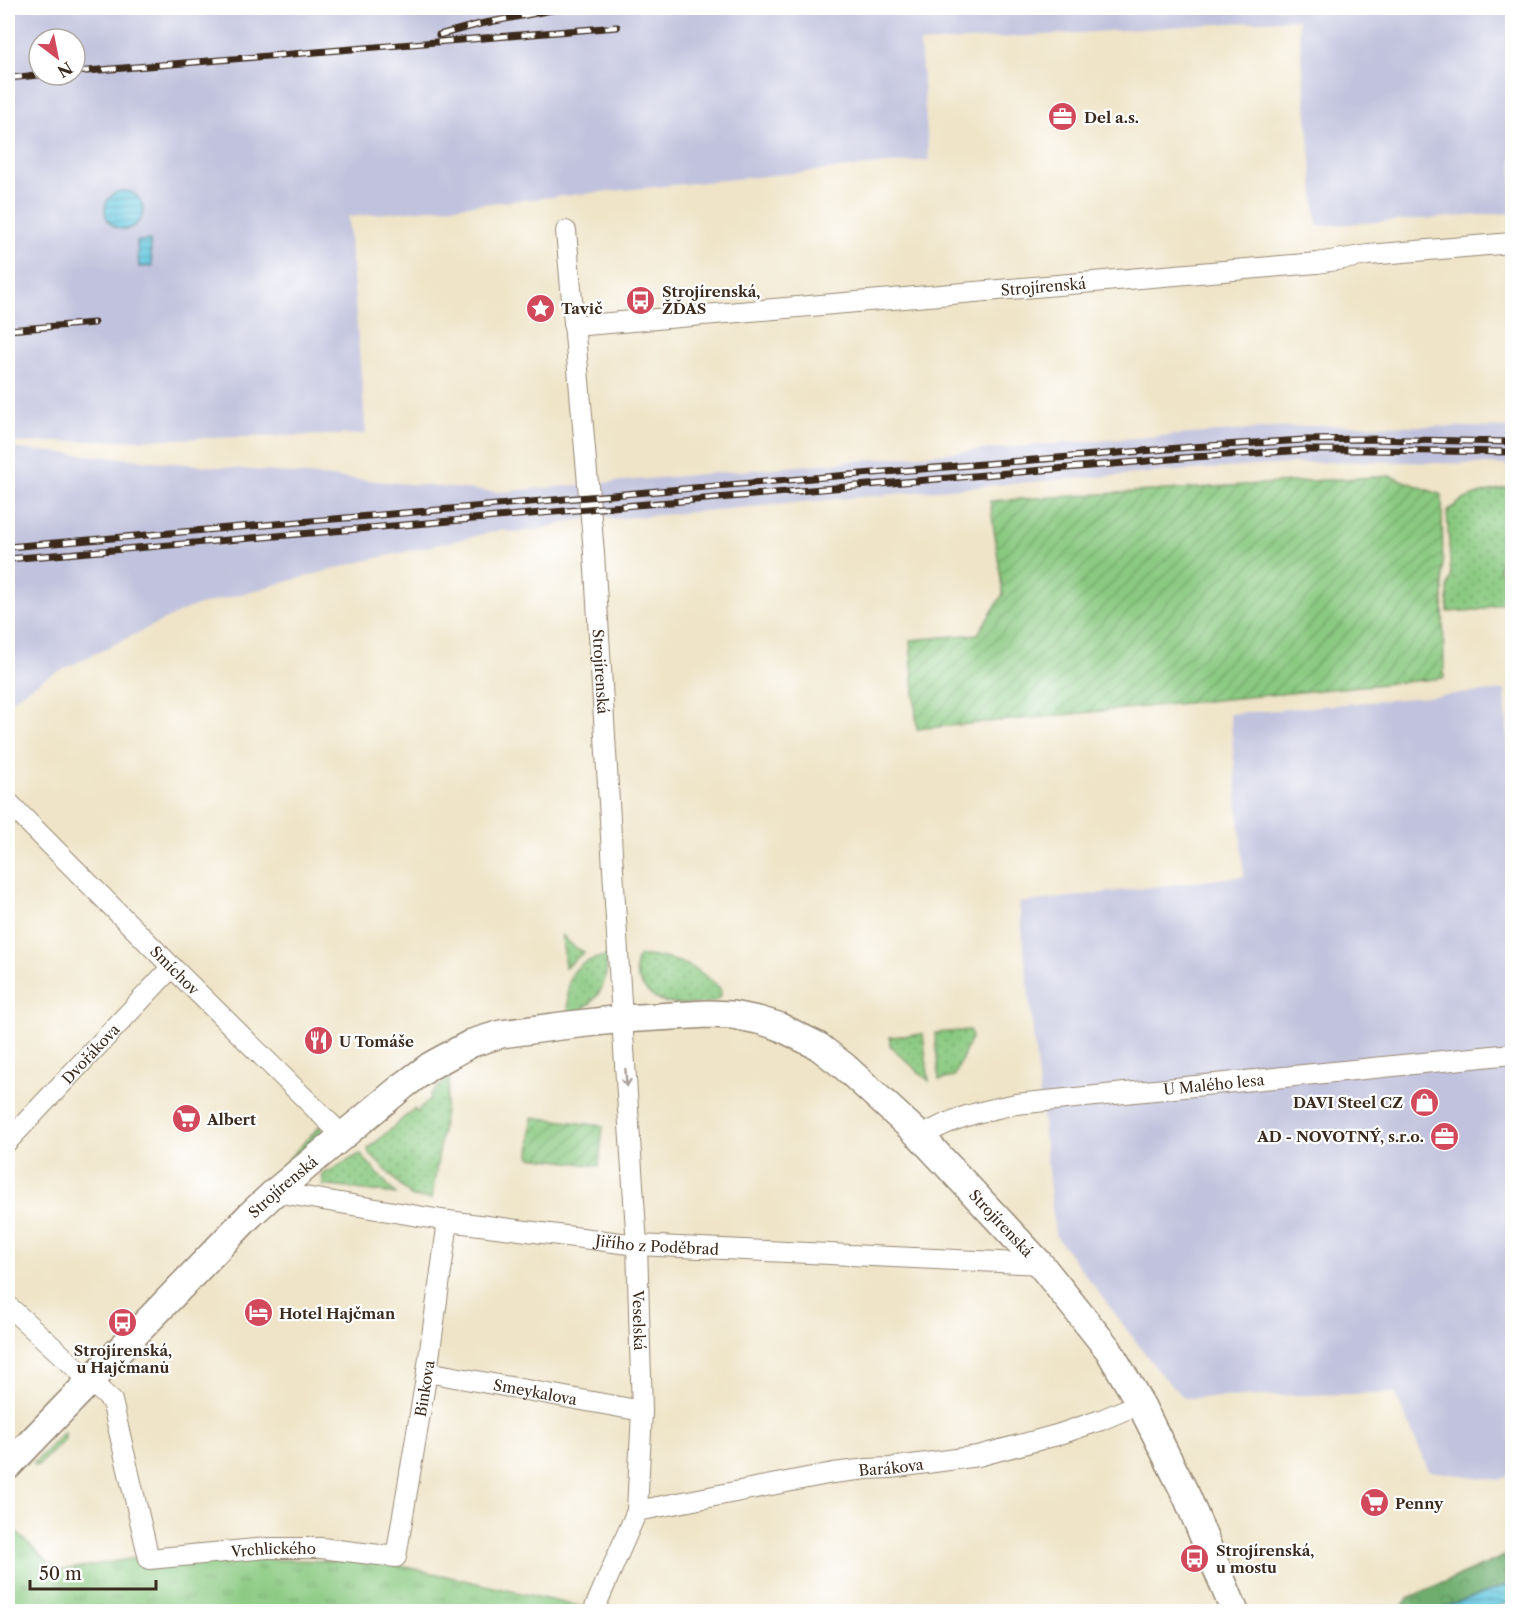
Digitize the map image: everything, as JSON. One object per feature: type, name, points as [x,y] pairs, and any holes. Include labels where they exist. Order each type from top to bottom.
[{"type":"street","name":"Strojírenská","points":[[566,231],[594,553],[622,1019]]},
{"type":"street","name":"Strojírenská","points":[[574,326],[1317,263],[1368,255],[1512,243]]},
{"type":"street","name":"Smíchov","points":[[8,802],[343,1136]]},
{"type":"street","name":"Dvořákova","points":[[8,1141],[172,967]]},
{"type":"street","name":"Strojírenská","points":[[8,1466],[250,1215],[430,1066],[472,1043],[501,1034],[622,1019],[708,1014],[732,1015],[778,1026],[818,1046],[845,1067],[921,1137],[1040,1264],[1108,1349],[1141,1405],[1187,1497],[1235,1611]]},
{"type":"street","name":"Veselská","points":[[593,1611],[637,1511],[642,1411],[638,1245],[622,1019]]},
{"type":"street","name":"U Malého lesa","points":[[921,1137],[944,1124],[963,1117],[1016,1104],[1512,1054]]},
{"type":"street","name":"Jiřího z Poděbrad","points":[[275,1192],[448,1221],[638,1245],[1040,1264]]},
{"type":"street","name":"Binkova","points":[[396,1557],[427,1372],[448,1221]]},
{"type":"street","points":[[8,1306],[89,1381]]},
{"type":"street","name":"Smeykalova","points":[[427,1372],[642,1411]]},
{"type":"street","name":"Vrchlického","points":[[89,1381],[112,1401],[149,1559],[267,1548],[321,1548],[396,1557]]},
{"type":"street","name":"Barákova","points":[[637,1511],[833,1473],[978,1456],[1057,1435],[1141,1405]]},
{"type":"shaded area","points":[[8,8],[1512,8],[1512,213],[1317,226],[1298,19],[920,43],[929,160],[348,217],[366,434],[8,443]]},
{"type":"shaded area","points":[[1304,426],[1512,428],[1512,465],[1365,461],[1192,470],[614,519],[608,517],[576,520],[536,530],[511,532],[502,530],[360,562],[189,608],[45,678],[8,702],[8,448],[498,492],[1038,445]]},
{"type":"shaded area","points":[[1505,690],[1512,810],[1512,1475],[1498,1480],[1429,1471],[1395,1393],[1184,1398],[1159,1372],[1055,1235],[1019,903],[1244,876],[1230,714]]},
{"type":"green space","points":[[1390,476],[1442,495],[1444,678],[917,729],[910,640],[978,634],[1003,594],[990,501]]},
{"type":"green space","points":[[1512,487],[1512,562],[1507,560],[1500,562],[1499,570],[1512,577],[1512,606],[1506,601],[1479,610],[1448,612],[1448,586],[1451,577],[1447,512],[1469,497]]},
{"type":"green space","points":[[562,935],[574,947],[584,952],[565,968]]},
{"type":"green space","points":[[607,956],[606,976],[600,991],[582,1009],[573,1014],[569,1013],[568,991],[572,974],[584,963]]},
{"type":"green space","points":[[638,956],[681,962],[715,984],[720,989],[721,995],[713,1002],[696,1004],[669,1003],[656,999],[647,992],[638,978],[636,963]]},
{"type":"green space","points":[[970,1030],[972,1036],[954,1077],[939,1080],[935,1033]]},
{"type":"green space","points":[[923,1034],[929,1081],[890,1046],[890,1037]]},
{"type":"green space","points":[[450,1076],[432,1199],[412,1197],[369,1153],[368,1149],[414,1109],[417,1112],[431,1098],[430,1095]]},
{"type":"green space","points":[[532,1117],[603,1126],[599,1166],[530,1157]]},
{"type":"green space","points":[[320,1126],[323,1131],[322,1135],[246,1204]]},
{"type":"green space","points":[[360,1154],[396,1194],[323,1185],[322,1175]]},
{"type":"green space","points":[[68,1380],[70,1385],[8,1453],[8,1443]]},
{"type":"green space","points":[[65,1431],[65,1439],[35,1466],[34,1463]]},
{"type":"green space","points":[[8,1524],[58,1571],[142,1557],[384,1562],[582,1607],[580,1612],[8,1611]]},
{"type":"green space","points":[[1512,1553],[1512,1583],[1433,1611],[1397,1611],[1410,1597]]},
{"type":"water","points":[[124,191],[137,197],[143,210],[137,223],[124,229],[111,223],[105,210],[111,197]]},
{"type":"water","points":[[150,240],[152,266],[139,267],[137,241]]},
{"type":"water","points":[[1512,1583],[1512,1602],[1485,1611],[1433,1611]]},
{"type":"railway","points":[[439,35],[480,24],[562,8]]},
{"type":"railway","points":[[87,71],[617,27]]},
{"type":"railway","points":[[8,78],[27,76]]},
{"type":"railway","points":[[8,330],[94,323]]},
{"type":"railway","points":[[8,547],[1191,447],[1304,440],[1365,439],[1512,442]]},
{"type":"railway","points":[[8,559],[1194,457],[1306,450],[1512,452]]},
{"type":"place","name":"Del a.s.","points":[[1063,117]]},
{"type":"place","name":"Strojírenská, ŽĎAS","points":[[641,300]]},
{"type":"place","name":"Tavič","points":[[540,308]]},
{"type":"place","name":"U Tomáše","points":[[318,1041]]},
{"type":"place","name":"DAVI Steel CZ","points":[[1424,1102]]},
{"type":"place","name":"Albert","points":[[186,1119]]},
{"type":"place","name":"AD - NOVOTNÝ, s.r.o.","points":[[1445,1136]]},
{"type":"place","name":"Hotel Hajčman","points":[[258,1313]]},
{"type":"place","name":"Strojírenská, u Hajčmanů","points":[[123,1323]]},
{"type":"place","name":"Penny","points":[[1374,1503]]},
{"type":"place","name":"Strojírenská, u mostu","points":[[1195,1559]]}]
